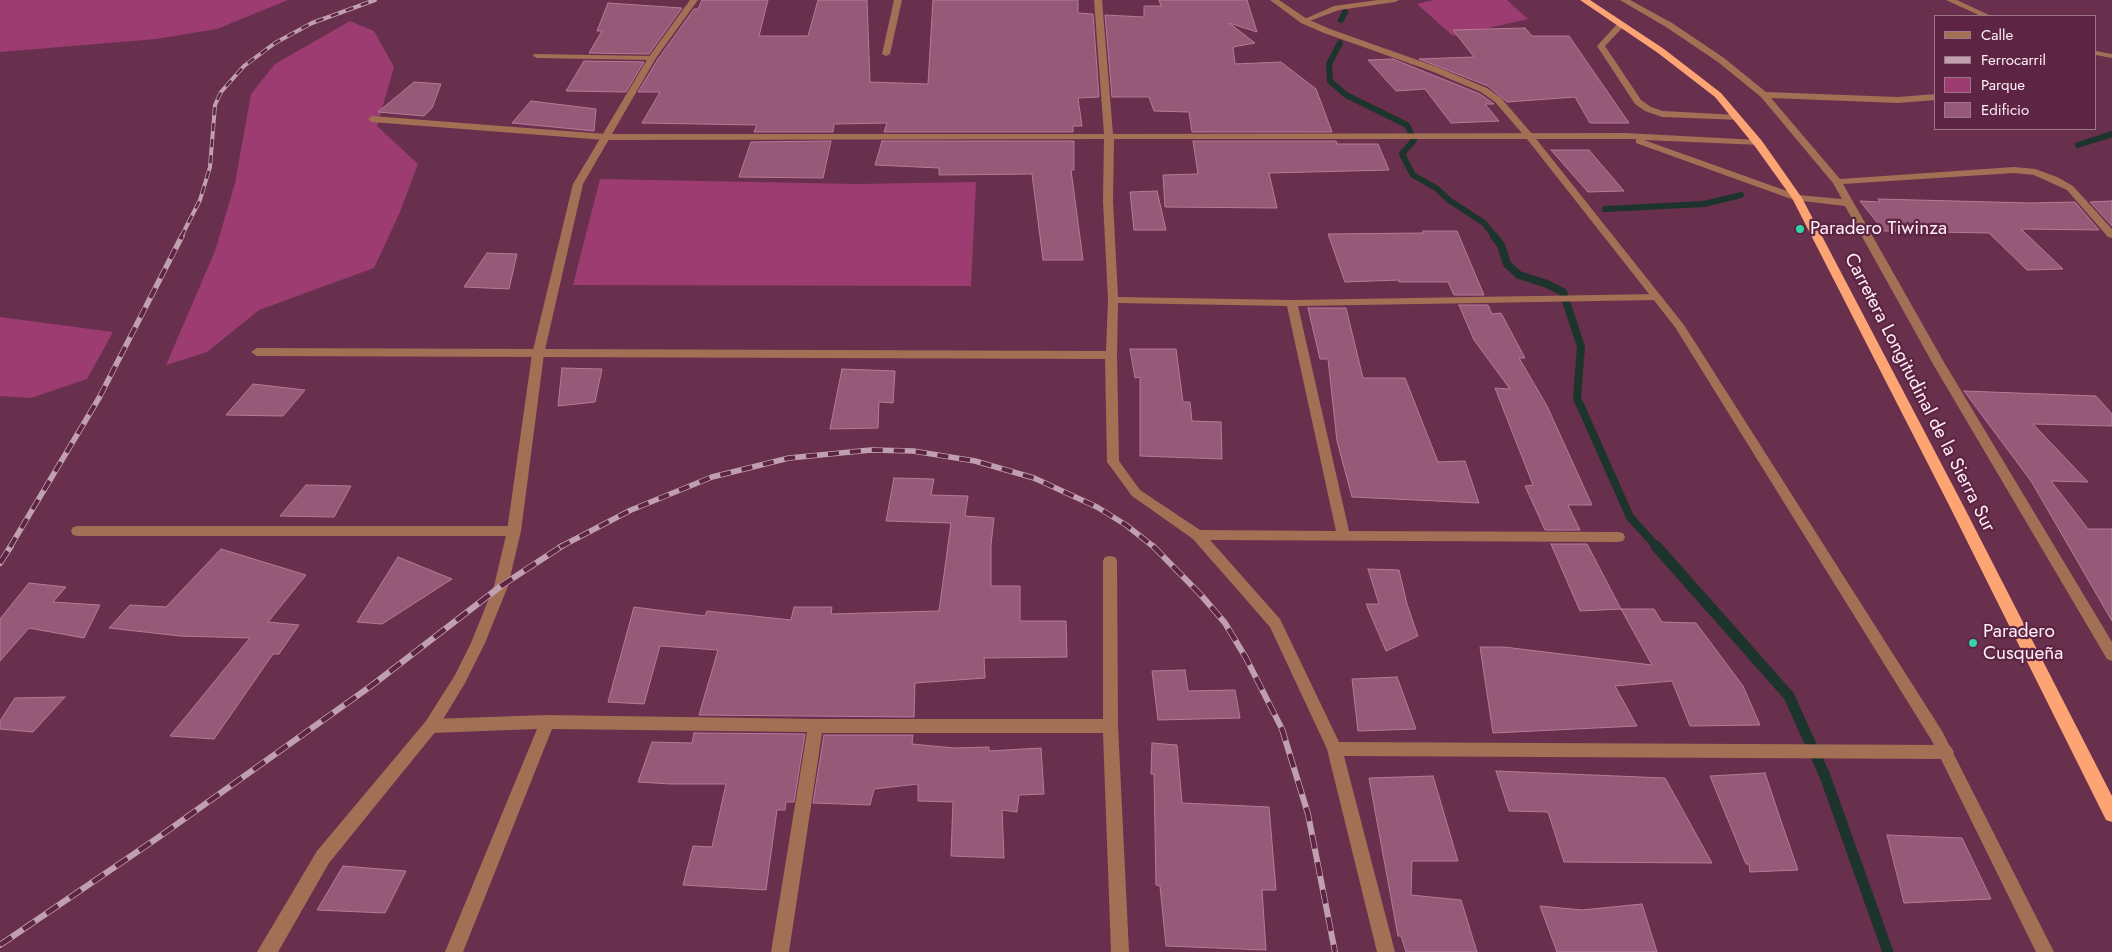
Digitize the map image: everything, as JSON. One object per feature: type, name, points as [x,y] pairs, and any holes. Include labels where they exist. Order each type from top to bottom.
[{"type":"highway","name":"Carretera Longitudinal de la Sierra Sur","points":[[1584,0],[1622,24],[1718,95],[1758,143],[1797,198],[1957,507],[2112,814]]},
{"type":"street","points":[[266,952],[323,857],[430,726],[460,679],[490,616],[501,586],[514,531],[538,354],[578,184],[652,58],[694,0]]},
{"type":"street","points":[[886,54],[898,0]]},
{"type":"street","points":[[1098,0],[1109,137],[1108,201],[1113,300],[1111,355],[1113,462],[1136,493],[1198,535],[1275,623],[1335,749],[1386,952]]},
{"type":"street","points":[[1274,0],[1304,21],[1327,31],[1434,69],[1484,90],[1498,100],[1530,137],[1679,325],[1946,752],[2045,952]]},
{"type":"street","points":[[1304,21],[1337,8],[1395,0]]},
{"type":"street","points":[[1624,0],[1669,24],[1721,60],[1764,95],[1837,182],[1938,364],[2112,656]]},
{"type":"street","points":[[1950,0],[1984,15]]},
{"type":"street","points":[[1622,24],[1601,46],[1638,102],[1662,114],[1738,118]]},
{"type":"street","points":[[2098,55],[2112,56]]},
{"type":"street","points":[[538,56],[652,58]]},
{"type":"street","points":[[1764,95],[1898,100],[1934,97]]},
{"type":"street","points":[[372,119],[605,137],[1625,136],[1758,143]]},
{"type":"street","points":[[1625,136],[1797,198],[1848,203]]},
{"type":"street","points":[[1837,182],[2014,170],[2035,172],[2054,179],[2070,188],[2112,235]]},
{"type":"street","points":[[1113,300],[1292,303],[1657,297]]},
{"type":"street","points":[[1292,303],[1344,537]]},
{"type":"street","points":[[258,352],[1111,355]]},
{"type":"street","points":[[78,531],[514,531]]},
{"type":"street","points":[[1198,535],[1618,537]]},
{"type":"street","points":[[1110,561],[1110,726],[1120,952]]},
{"type":"street","points":[[430,726],[547,722],[816,726],[1110,726]]},
{"type":"street","points":[[454,952],[547,722]]},
{"type":"street","points":[[780,952],[816,726]]},
{"type":"street","points":[[1335,749],[1946,752]]},
{"type":"green space","points":[[0,0],[288,0],[217,29],[156,39],[0,52]]},
{"type":"green space","points":[[1434,0],[1507,0],[1528,19],[1453,36],[1417,4]]},
{"type":"green space","points":[[350,21],[374,31],[394,67],[377,126],[418,164],[400,212],[374,268],[259,310],[207,352],[166,365],[215,251],[235,183],[251,94],[275,64]]},
{"type":"green space","points":[[600,179],[857,184],[976,182],[971,286],[573,285]]},
{"type":"green space","points":[[0,317],[113,332],[87,379],[31,398],[0,396]]},
{"type":"building","points":[[702,0],[768,0],[759,36],[808,36],[818,0],[867,0],[870,82],[928,84],[933,0],[1078,0],[1078,13],[1093,14],[1099,97],[1078,98],[1082,126],[1073,126],[1073,132],[884,132],[887,123],[834,124],[833,132],[754,132],[757,125],[642,123],[660,92],[638,92],[658,59],[694,9],[698,9]]},
{"type":"building","points":[[1159,0],[1247,0],[1257,32],[1229,23],[1255,43],[1233,47],[1235,64],[1281,62],[1316,89],[1332,132],[1192,132],[1189,112],[1154,111],[1149,97],[1112,97],[1105,15],[1144,17],[1144,6],[1161,6]]},
{"type":"building","points":[[608,3],[682,8],[649,54],[589,53],[602,31],[597,31]]},
{"type":"building","points":[[1525,28],[1532,36],[1569,36],[1629,123],[1590,123],[1575,97],[1507,102],[1488,86],[1419,59],[1474,57],[1453,30]]},
{"type":"building","points":[[1393,59],[1480,94],[1494,104],[1485,104],[1499,121],[1451,123],[1425,89],[1396,91],[1368,60]]},
{"type":"building","points":[[584,61],[644,62],[626,92],[566,91]]},
{"type":"building","points":[[414,82],[441,84],[432,108],[424,116],[378,112]]},
{"type":"building","points":[[531,101],[596,109],[594,131],[512,123]]},
{"type":"building","points":[[831,141],[823,178],[739,177],[751,142]]},
{"type":"building","points":[[882,141],[1074,141],[1074,170],[1071,170],[1083,260],[1043,260],[1032,174],[939,175],[939,168],[875,165]]},
{"type":"building","points":[[1193,141],[1336,141],[1337,144],[1378,144],[1389,170],[1269,173],[1277,208],[1165,207],[1163,175],[1198,174]]},
{"type":"building","points":[[1551,150],[1589,150],[1624,191],[1588,192]]},
{"type":"building","points":[[1157,191],[1166,230],[1134,230],[1130,192]]},
{"type":"building","points":[[1878,199],[2030,203],[2075,202],[2099,230],[2021,229],[2063,269],[2027,270],[1989,233],[1884,231],[1860,201],[1880,202]]},
{"type":"building","points":[[2112,201],[2112,226],[2090,202]]},
{"type":"building","points":[[1423,231],[1457,231],[1484,295],[1454,295],[1448,282],[1399,282],[1399,280],[1345,282],[1328,234],[1424,233]]},
{"type":"building","points":[[487,253],[517,254],[509,289],[464,287]]},
{"type":"building","points":[[1459,305],[1488,305],[1492,314],[1501,313],[1525,358],[1519,358],[1547,406],[1592,505],[1568,505],[1580,530],[1545,530],[1525,486],[1533,485],[1495,388],[1510,389],[1474,340]]},
{"type":"building","points":[[1308,308],[1346,308],[1363,378],[1405,378],[1438,462],[1465,461],[1479,503],[1352,497],[1337,441],[1328,359],[1320,359]]},
{"type":"building","points":[[1130,349],[1176,349],[1183,402],[1190,402],[1192,421],[1221,422],[1222,459],[1140,456],[1140,377],[1135,378]]},
{"type":"building","points":[[562,368],[602,369],[595,402],[558,406]]},
{"type":"building","points":[[842,369],[895,371],[893,403],[879,402],[878,428],[830,429]]},
{"type":"building","points":[[253,384],[305,390],[283,416],[226,415]]},
{"type":"building","points":[[1964,391],[2096,396],[2112,414],[2112,426],[2033,424],[2088,482],[2051,481],[2088,529],[2112,529],[2112,621],[2031,481]]},
{"type":"building","points":[[894,478],[934,479],[931,495],[968,496],[965,516],[994,518],[991,545],[991,586],[1020,586],[1020,621],[1066,621],[1067,657],[984,658],[985,678],[915,683],[914,717],[699,715],[718,650],[660,646],[644,704],[608,702],[634,607],[705,616],[707,611],[791,620],[794,607],[832,607],[831,614],[939,611],[951,523],[886,521]]},
{"type":"building","points":[[306,485],[351,486],[334,517],[280,516]]},
{"type":"building","points":[[1551,544],[1587,544],[1621,609],[1580,611]]},
{"type":"building","points":[[221,549],[306,575],[268,622],[299,625],[279,654],[273,654],[214,739],[170,736],[250,638],[180,636],[109,628],[130,605],[166,607]]},
{"type":"building","points":[[398,557],[452,579],[382,624],[357,622]]},
{"type":"building","points":[[1368,569],[1399,570],[1407,604],[1418,636],[1386,651],[1366,604],[1379,604]]},
{"type":"building","points":[[29,583],[66,587],[53,602],[100,605],[84,638],[29,628],[0,661],[0,619]]},
{"type":"building","points":[[1621,609],[1654,609],[1662,622],[1696,623],[1743,686],[1760,725],[1690,726],[1672,681],[1615,686],[1637,726],[1493,733],[1480,647],[1504,647],[1652,665]]},
{"type":"building","points":[[1185,670],[1188,691],[1235,690],[1240,718],[1158,720],[1152,671]]},
{"type":"building","points":[[1397,677],[1416,729],[1358,731],[1352,679]]},
{"type":"building","points":[[65,697],[33,732],[0,729],[0,721],[15,698]]},
{"type":"building","points":[[694,733],[805,734],[794,802],[786,802],[785,810],[777,810],[766,890],[683,885],[693,846],[712,847],[726,784],[638,782],[652,742],[692,743]]},
{"type":"building","points":[[824,735],[913,735],[912,744],[954,748],[989,747],[989,751],[1041,748],[1044,794],[1019,795],[1017,812],[1002,810],[1004,858],[951,856],[953,802],[918,801],[918,784],[874,789],[870,805],[813,803]]},
{"type":"building","points":[[1152,743],[1177,745],[1182,803],[1269,807],[1276,890],[1262,890],[1266,950],[1166,946],[1160,886],[1156,885],[1154,774],[1151,774]]},
{"type":"building","points":[[1496,771],[1665,778],[1712,863],[1564,862],[1548,812],[1509,811]]},
{"type":"building","points":[[1765,773],[1798,870],[1750,872],[1749,864],[1746,864],[1710,776]]},
{"type":"building","points":[[1433,776],[1458,861],[1412,861],[1411,895],[1461,900],[1477,952],[1406,952],[1401,936],[1398,936],[1369,778]]},
{"type":"building","points":[[1887,835],[1962,838],[1991,899],[1904,903]]},
{"type":"building","points":[[343,866],[406,871],[385,913],[317,910]]},
{"type":"building","points":[[1642,904],[1657,952],[1557,952],[1540,906],[1582,910]]},
{"type":"waterway","points":[[1341,20],[1345,12]]},
{"type":"waterway","points":[[1340,43],[1329,64],[1330,81],[1346,95],[1407,125],[1414,140],[1402,154],[1413,175],[1436,188],[1449,200],[1484,223],[1495,237]]},
{"type":"waterway","points":[[2078,145],[2112,134]]},
{"type":"waterway","points":[[1605,209],[1704,204],[1741,195]]},
{"type":"waterway","points":[[1494,236],[1501,245],[1507,264],[1519,275],[1547,284],[1563,292],[1581,347],[1577,398],[1630,517],[1657,547]]},
{"type":"waterway","points":[[1656,546],[1789,696],[1825,776],[1888,952]]},
{"type":"railway","points":[[181,237],[200,200],[210,167],[215,105],[221,92],[244,66],[275,43],[312,23],[375,0]]},
{"type":"railway","points":[[10,547],[99,398],[182,236]]},
{"type":"railway","points":[[560,547],[631,510],[712,477],[789,458],[871,450],[913,451],[975,461],[1034,478],[1097,507],[1126,525],[1154,547]]},
{"type":"railway","points":[[0,563],[11,546]]},
{"type":"railway","points":[[0,945],[156,839],[371,686],[501,586],[562,546]]},
{"type":"railway","points":[[1154,547],[1201,595],[1225,623],[1246,658],[1282,729],[1308,814],[1335,952]]},
{"type":"place","name":"Paradero Tiwinza","points":[[1800,229]]},
{"type":"place","name":"Paradero Cusqueña","points":[[1973,643]]}]
